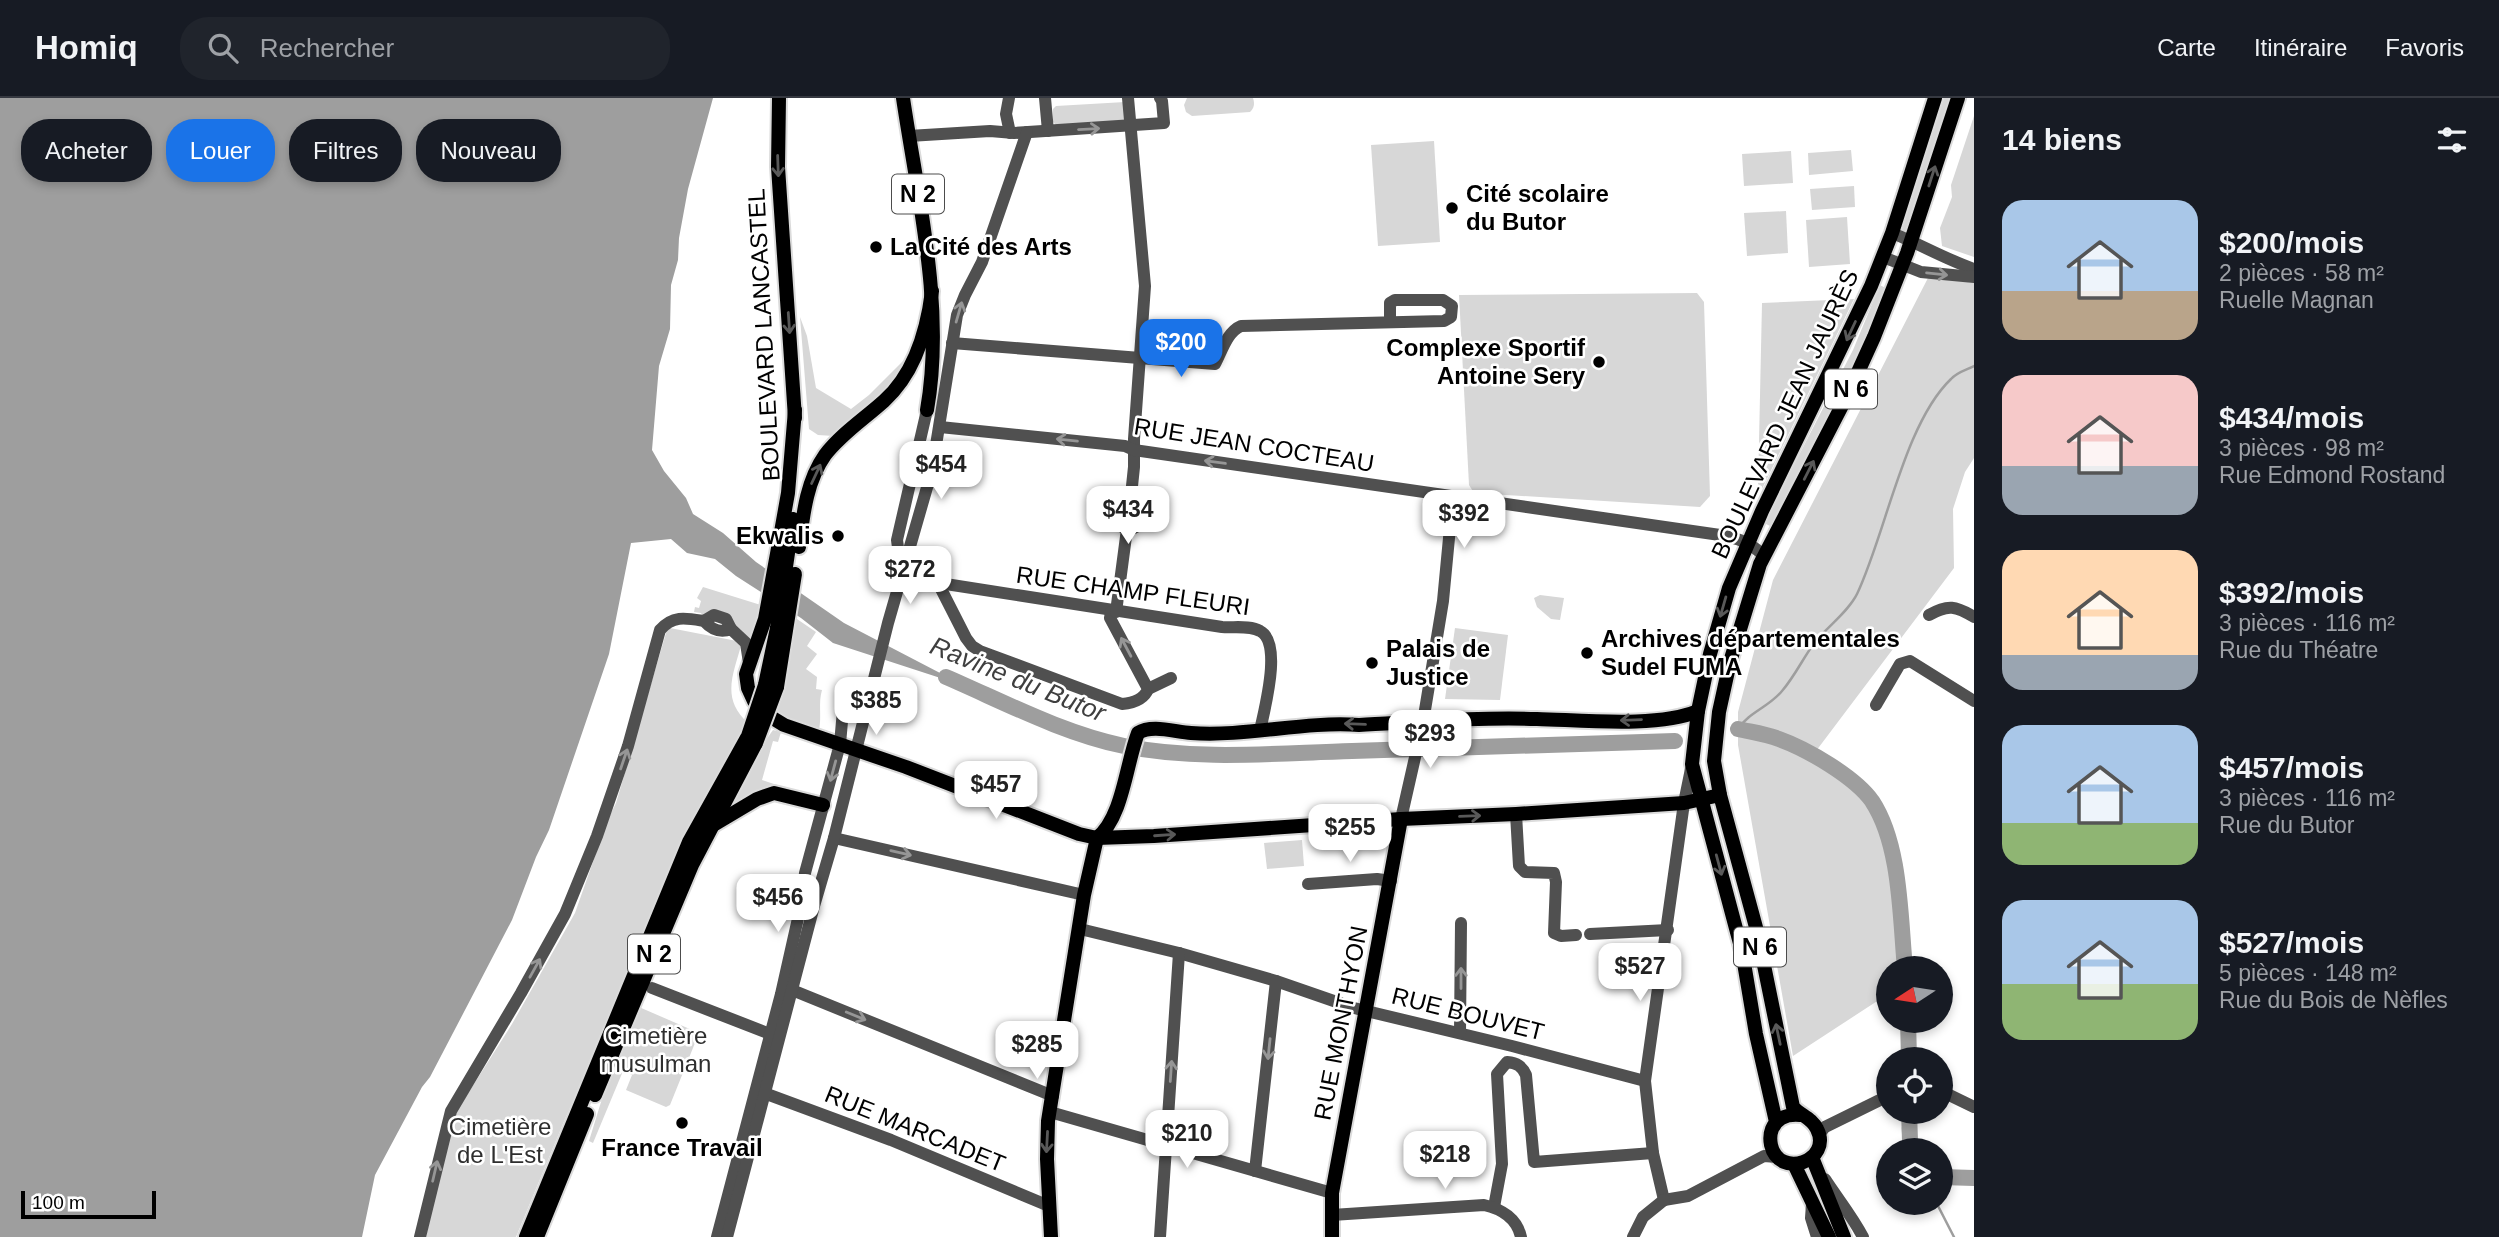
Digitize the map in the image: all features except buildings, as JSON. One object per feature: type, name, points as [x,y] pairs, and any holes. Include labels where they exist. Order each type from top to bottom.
[{"type":"main road","name":"BOULEVARD LANCASTEL","points":[[537,1237],[678,898],[752,740],[771,686],[788,617],[791,535],[788,493],[795,410],[778,167],[779,98]]},
{"type":"main road","name":"N 2","points":[[904,98],[932,291]]},
{"type":"main road","name":"BOULEVARD JEAN JAURÈS","points":[[1776,1122],[1756,1034],[1742,951],[1692,764],[1698,711],[1728,588],[1883,257],[1936,98]]},
{"type":"main road","name":"BOULEVARD JEAN JAURÈS","points":[[1800,1115],[1793,1107],[1757,931],[1720,795],[1714,761],[1719,718],[1730,662],[1763,556],[1848,394],[1874,337],[1911,241],[1958,98]]},
{"type":"main road","name":"BOULEVARD LANCASTEL","points":[[791,535],[824,456],[886,399],[907,373],[923,338],[932,291]]},
{"type":"main road","points":[[927,410],[934,348],[932,291]]},
{"type":"main road","points":[[791,535],[771,624],[749,663],[746,674],[754,701],[766,714],[784,725],[1079,834],[1097,838],[1516,814],[1684,803],[1720,795]]},
{"type":"main road","name":"BOULEVARD LANCASTEL","points":[[771,624],[771,686]]},
{"type":"main road","points":[[1051,1237],[1047,1145],[1050,1112],[1084,895],[1097,838],[1104,833],[1118,804],[1138,733],[1150,728],[1193,733],[1267,731],[1325,724],[1422,726],[1536,719],[1682,719],[1698,711],[1708,714],[1708,748],[1714,761]]},
{"type":"main road","name":"BOULEVARD LANCASTEL","points":[[526,1237],[689,842],[752,740]]},
{"type":"main road","points":[[713,825],[757,799],[774,793],[823,805]]},
{"type":"main road","points":[[1118,804],[1122,824],[1132,836]]},
{"type":"main road","name":"RUE MONTHYON","points":[[1332,1237],[1332,1193],[1401,819]]},
{"type":"main road","points":[[1800,1115],[1820,1129],[1820,1144],[1812,1157],[1805,1162],[1794,1164],[1770,1157],[1773,1150],[1770,1137],[1776,1122],[1787,1116],[1800,1115]]},
{"type":"main road","points":[[1812,1157],[1844,1237]]},
{"type":"main road","points":[[1794,1164],[1829,1237]]},
{"type":"street","points":[[990,131],[1003,124],[1009,98]]},
{"type":"street","points":[[1045,98],[1048,131]]},
{"type":"street","points":[[1128,98],[1145,286],[1130,505],[1119,510],[1117,515],[1119,524],[1127,529],[1110,618],[1149,689]]},
{"type":"street","points":[[909,136],[1130,127],[1164,123],[1160,98]]},
{"type":"street","points":[[1006,114],[1010,133]]},
{"type":"street","points":[[727,1237],[834,838],[888,623],[932,470],[961,303],[982,262],[1027,132]]},
{"type":"street","points":[[1892,233],[1925,250],[1974,269]]},
{"type":"street","points":[[1883,257],[1921,272],[1974,277]]},
{"type":"street","points":[[952,344],[1215,363],[1230,334],[1241,326],[1444,321],[1451,317],[1452,306],[1443,300],[1395,300],[1390,303],[1390,322]]},
{"type":"street","points":[[920,580],[899,555],[897,540],[927,410]]},
{"type":"street","name":"RUE JEAN COCTEAU","points":[[940,427],[1125,446],[1134,450],[1720,535],[1738,538],[1754,546],[1763,556]]},
{"type":"street","points":[[1401,819],[1422,726],[1443,601],[1453,496]]},
{"type":"street","name":"RUE CHAMP FLEURI","points":[[900,580],[920,580],[1222,627],[1255,628],[1268,638],[1272,662],[1265,707],[1267,731]]},
{"type":"street","points":[[938,583],[966,638],[979,651],[1122,704],[1141,699],[1149,689],[1171,678]]},
{"type":"street","points":[[1929,615],[1950,606],[1958,607],[1974,617]]},
{"type":"street","points":[[420,1237],[451,1111],[565,914],[597,836],[628,746],[660,630],[672,619],[704,621],[714,615],[726,619],[746,643],[749,663]]},
{"type":"street","points":[[1876,705],[1900,664],[1910,660],[1974,701]]},
{"type":"street","points":[[717,1237],[770,1034],[801,905],[806,873],[840,744],[843,710],[846,706],[859,705],[865,715]]},
{"type":"street","points":[[1664,1200],[1653,1153],[1645,1081],[1684,803],[1692,764]]},
{"type":"street","points":[[823,805],[841,803]]},
{"type":"street","points":[[1516,814],[1519,866],[1525,872],[1554,873],[1554,933],[1561,936],[1668,930]]},
{"type":"street","points":[[834,838],[1084,895]]},
{"type":"street","points":[[1308,884],[1377,879],[1391,881]]},
{"type":"street","points":[[1460,1033],[1461,923]]},
{"type":"street","name":"RUE BOUVET","points":[[1080,929],[1179,953],[1366,1011],[1645,1081]]},
{"type":"street","points":[[1160,1237],[1179,953]]},
{"type":"street","points":[[1255,1171],[1276,981]]},
{"type":"street","points":[[652,988],[770,1034]]},
{"type":"street","points":[[792,990],[1053,1096]]},
{"type":"street","points":[[1494,1207],[1502,1164],[1497,1074],[1507,1062],[1516,1063],[1523,1068],[1526,1075],[1534,1162],[1653,1153]]},
{"type":"street","name":"RUE MARCADET","points":[[764,1093],[891,1140],[1049,1206]]},
{"type":"street","points":[[1953,1097],[1974,1107]]},
{"type":"street","points":[[1820,1129],[1876,1102]]},
{"type":"street","points":[[1050,1112],[1332,1193]]},
{"type":"street","points":[[1633,1237],[1643,1217],[1664,1200],[1688,1196],[1770,1157]]},
{"type":"street","points":[[1812,1157],[1863,1237]]},
{"type":"street","points":[[1812,1204],[1811,1218],[1817,1237]]},
{"type":"street","points":[[1332,1215],[1484,1205],[1506,1213],[1514,1221],[1521,1237]]},
{"type":"green space","points":[[1187,98],[1253,98],[1254,104],[1250,112],[1192,116],[1186,112],[1184,105]]},
{"type":"green space","points":[[1944,98],[1950,98],[1905,234],[1899,232]]},
{"type":"green space","points":[[1125,102],[1126,122],[1056,125],[1053,122],[1053,109],[1056,106]]},
{"type":"green space","points":[[1974,116],[1974,257],[1942,246],[1940,228],[1952,197],[1951,185]]},
{"type":"green space","points":[[1434,141],[1440,242],[1378,246],[1371,145]]},
{"type":"green space","points":[[1851,150],[1853,171],[1809,175],[1808,153]]},
{"type":"green space","points":[[1791,151],[1793,183],[1744,186],[1742,154]]},
{"type":"green space","points":[[1854,186],[1855,207],[1812,210],[1810,189]]},
{"type":"green space","points":[[1786,211],[1788,253],[1747,256],[1744,213]]},
{"type":"green space","points":[[1847,217],[1850,264],[1809,267],[1806,220]]},
{"type":"green space","points":[[1929,276],[1974,283],[1974,458],[1965,472],[1953,509],[1954,568],[1813,755],[1856,785],[1879,813],[1892,855],[1904,956],[1876,956],[1876,1002],[1793,1056],[1738,745],[1738,712],[1773,580]]},
{"type":"green space","points":[[1880,285],[1889,290],[1772,527],[1764,523],[1853,350]]},
{"type":"green space","points":[[1697,293],[1704,302],[1710,496],[1700,507],[1474,493],[1469,485],[1459,295]]},
{"type":"green space","points":[[1854,299],[1762,489],[1758,488],[1762,303]]},
{"type":"green space","points":[[800,317],[807,336],[816,388],[851,409],[904,360],[901,370],[886,391],[834,436],[818,435],[809,429]]},
{"type":"green space","points":[[703,587],[764,606],[753,642],[730,620],[703,617],[701,613],[694,612],[695,607],[699,608],[701,601],[697,598]]},
{"type":"green space","points":[[1540,595],[1564,598],[1560,620],[1551,619],[1537,607],[1534,598]]},
{"type":"green space","points":[[794,617],[816,632],[807,646],[817,654],[806,669],[817,677],[816,689],[822,690],[819,730],[812,727],[811,730],[775,713]]},
{"type":"green space","name":"Cimetière de L'Est","points":[[670,628],[742,642],[733,675],[732,695],[739,714],[748,723],[565,1119],[516,1237],[426,1237],[451,1120],[512,1024],[575,913],[616,803],[666,633]]},
{"type":"green space","points":[[1455,628],[1508,635],[1500,700],[1445,699]]},
{"type":"green space","points":[[773,730],[781,732],[778,742],[773,741],[762,780],[807,795],[784,789],[726,814],[761,747]]},
{"type":"green space","points":[[1302,840],[1304,866],[1267,869],[1264,843]]},
{"type":"green space","name":"Cimetière musulman","points":[[639,1007],[699,1033],[670,1105],[666,1107],[626,1090],[632,1075],[623,1071],[593,1143],[589,1141],[609,1076]]},
{"type":"shaded area","points":[[0,98],[713,98],[688,189],[679,238],[678,260],[671,285],[670,329],[659,366],[652,450],[664,471],[686,498],[693,514],[723,533],[756,562],[844,623],[965,686],[833,643],[715,559],[687,553],[671,539],[631,543],[609,654],[549,830],[512,920],[375,1175],[362,1237],[0,1237]]},
{"type":"waterway","points":[[1738,729],[1782,691],[1815,642],[1853,601],[1867,569],[1908,451],[1921,423],[1951,379],[1974,366]]},
{"type":"waterway","name":"Ravine du Butor","points":[[946,677],[1078,733],[1152,751],[1209,755],[1266,754],[1675,741]]},
{"type":"waterway","name":"Ravine du Butor","points":[[1738,729],[1774,737],[1803,750],[1842,773],[1872,801],[1882,819],[1894,860],[1904,956]]},
{"type":"waterway","name":"Ravine du Butor","points":[[1908,1033],[1909,1047]]},
{"type":"waterway","points":[[1903,1138],[1904,1124]]},
{"type":"waterway","name":"Ravine du Butor","points":[[1909,1124],[1910,1138]]},
{"type":"waterway","name":"Ravine du Butor","points":[[1953,1177],[1974,1178]]},
{"type":"waterway","points":[[1943,1215],[1954,1237]]},
{"type":"place","name":"Cité scolaire du Butor","points":[[1452,208]]},
{"type":"place","name":"La Cité des Arts","points":[[876,247]]},
{"type":"place","name":"Complexe Sportif Antoine Sery","points":[[1599,362]]},
{"type":"place","name":"Ekwalis","points":[[838,536]]},
{"type":"place","name":"Archives départementales Sudel FUMA","points":[[1587,653]]},
{"type":"place","name":"Palais de Justice","points":[[1372,663]]},
{"type":"place","name":"France Travail","points":[[682,1123]]}]
